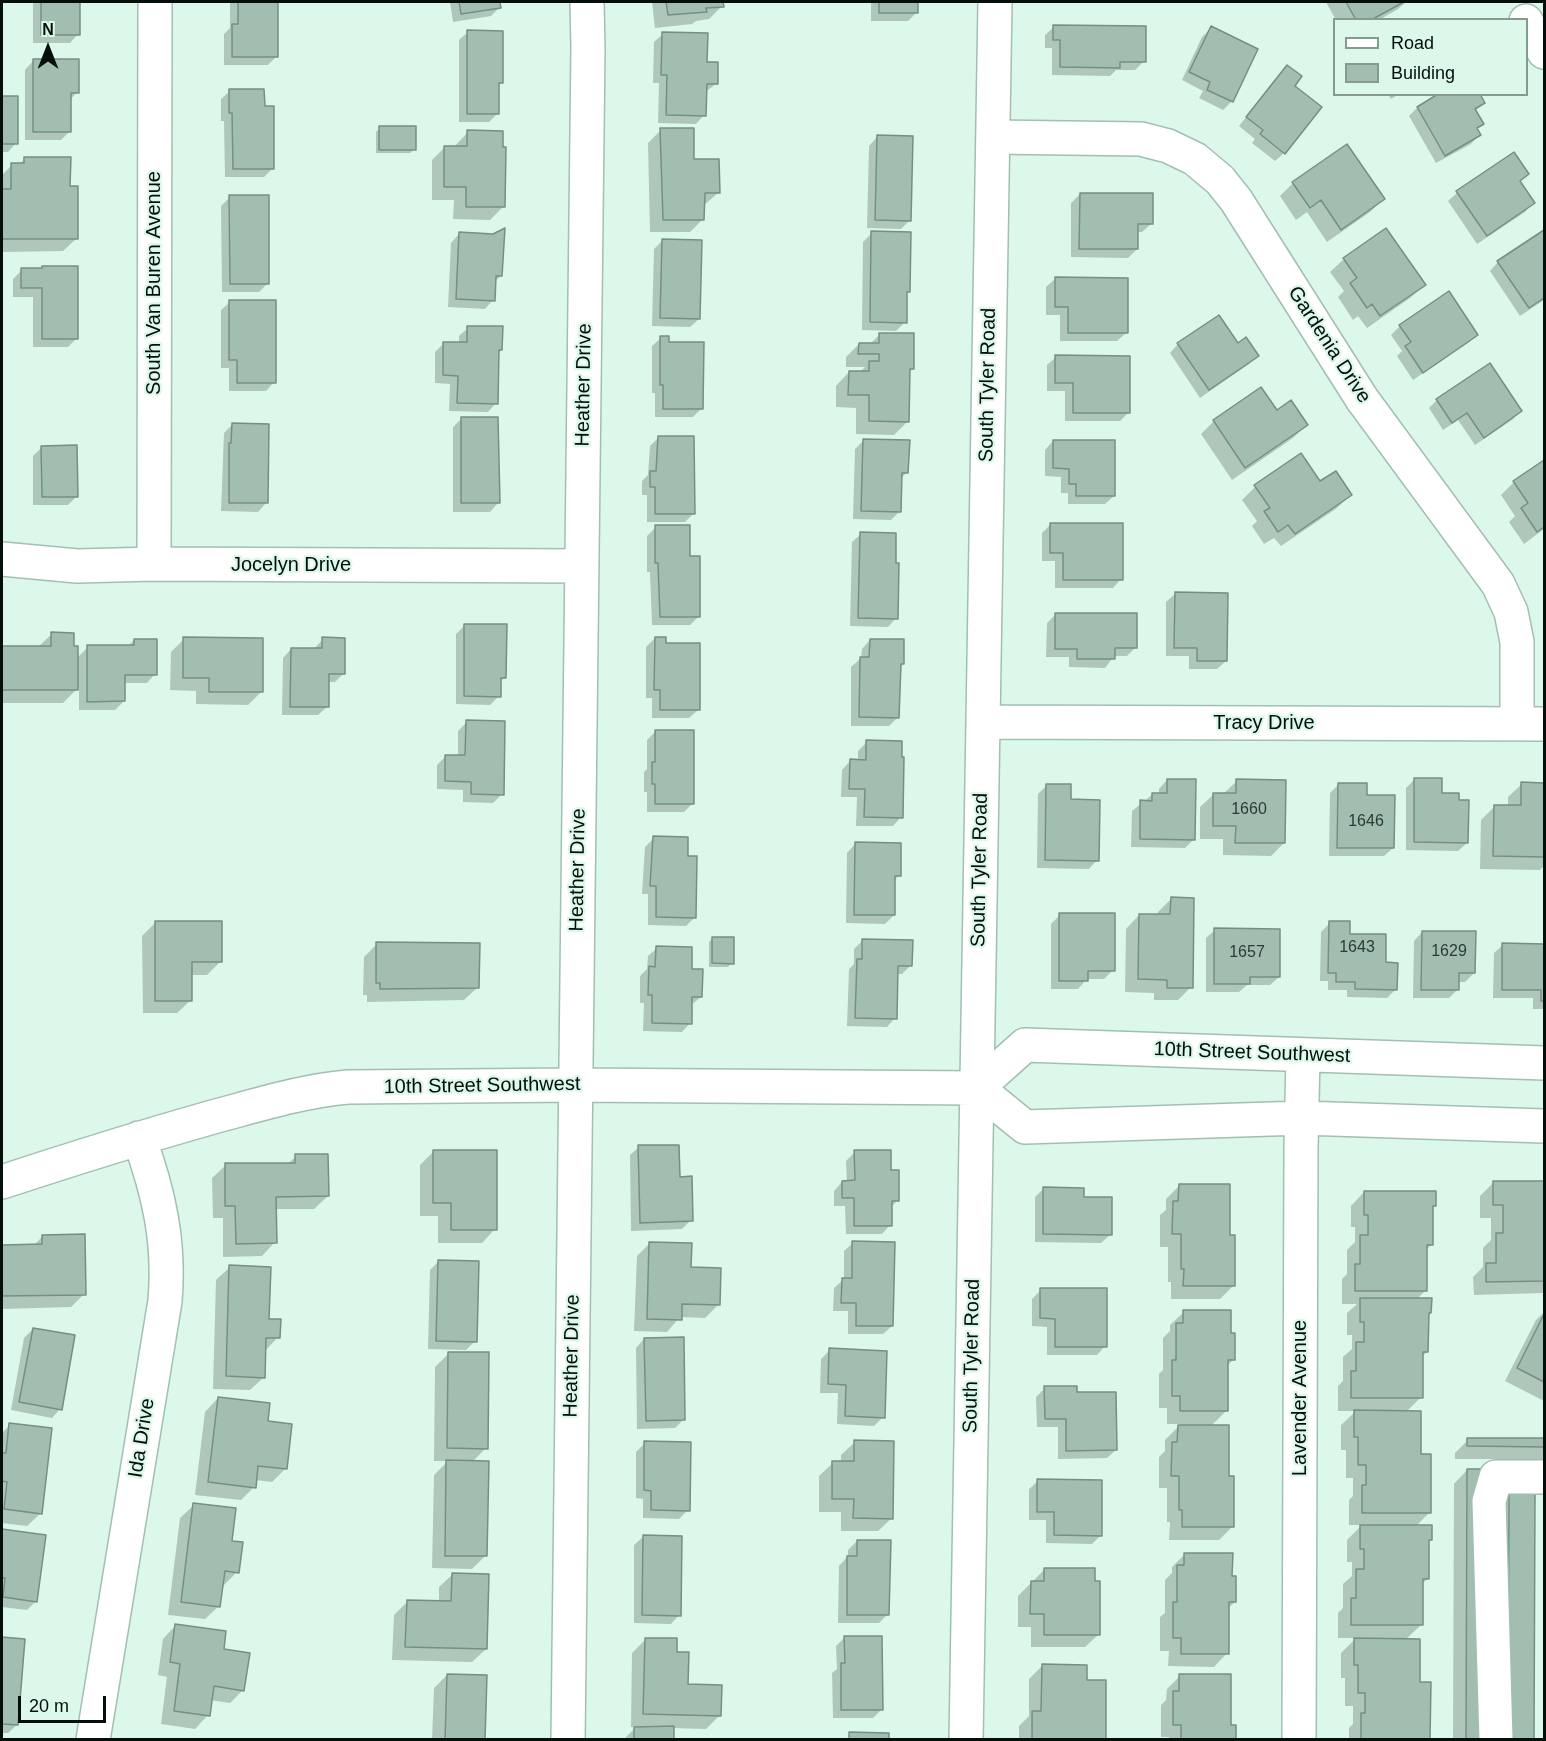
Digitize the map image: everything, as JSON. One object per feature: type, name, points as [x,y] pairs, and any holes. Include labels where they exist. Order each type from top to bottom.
[{"type":"street","name":"South Van Buren Avenue","points":[[154,564],[155,2]]},
{"type":"street","name":"Heather Drive","points":[[568,1740],[587,2]]},
{"type":"street","name":"South Tyler Road","points":[[966,1740],[995,2]]},
{"type":"street","points":[[1515,2],[1525,18]]},
{"type":"street","points":[[1528,23],[1545,52]]},
{"type":"street","name":"Gardenia Drive","points":[[993,137],[1141,139],[1168,146],[1196,159],[1220,180],[1236,200],[1362,399],[1498,584],[1511,612],[1531,724]]},
{"type":"street","name":"Jocelyn Drive","points":[[2,559],[77,566],[154,564],[582,566]]},
{"type":"street","name":"Tracy Drive","points":[[983,722],[1531,724]]},
{"type":"street","name":"10th Street Southwest","points":[[2,1182],[139,1138],[263,1103],[323,1089],[348,1087],[575,1085],[977,1088],[1025,1045],[1545,1063]]},
{"type":"street","name":"Lavender Avenue","points":[[1299,1740],[1303,1056]]},
{"type":"street","points":[[977,1088],[1025,1126],[1302,1118],[1545,1126]]},
{"type":"street","name":"Ida Drive","points":[[93,1740],[163,1312],[167,1274],[164,1224],[150,1169],[139,1138]]},
{"type":"street","points":[[1496,1740],[1489,1501],[1496,1477],[1545,1477]]},
{"type":"building","points":[[41,2],[80,2],[80,35],[41,35]]},
{"type":"building","points":[[238,2],[278,2],[278,57],[232,57],[232,24],[238,24]]},
{"type":"building","points":[[459,2],[500,2],[501,8],[461,14]]},
{"type":"building","points":[[666,2],[723,2],[724,7],[706,8],[707,12],[668,15]]},
{"type":"building","points":[[879,2],[918,2],[918,13],[879,13]]},
{"type":"building","points":[[1346,2],[1404,2],[1375,18],[1355,18]]},
{"type":"building","points":[[1053,25],[1146,26],[1146,62],[1120,62],[1120,68],[1060,67],[1060,40],[1053,40]]},
{"type":"building","points":[[1211,26],[1258,49],[1233,102],[1207,90],[1210,82],[1189,72]]},
{"type":"building","points":[[467,30],[503,31],[503,83],[499,83],[499,114],[467,114]]},
{"type":"building","points":[[662,32],[708,33],[707,62],[718,62],[718,84],[707,84],[706,116],[666,115],[667,75],[661,75]]},
{"type":"building","points":[[33,59],[79,59],[79,93],[71,93],[71,132],[33,132]]},
{"type":"building","points":[[1287,65],[1302,76],[1295,86],[1322,107],[1285,154],[1260,134],[1263,130],[1246,117]]},
{"type":"building","points":[[229,89],[264,89],[265,106],[274,106],[274,169],[233,169]]},
{"type":"building","points":[[2,96],[18,96],[18,144],[2,144]]},
{"type":"building","points":[[1435,96],[1481,96],[1485,103],[1475,109],[1484,124],[1477,128],[1481,135],[1445,156],[1417,107]]},
{"type":"building","points":[[379,126],[416,126],[416,150],[379,150]]},
{"type":"building","points":[[660,128],[694,128],[694,159],[719,159],[720,193],[705,193],[704,220],[663,220]]},
{"type":"building","points":[[467,130],[503,131],[503,147],[506,147],[505,207],[466,207],[466,187],[444,187],[444,146],[467,146]]},
{"type":"building","points":[[877,135],[913,136],[911,221],[875,220]]},
{"type":"building","points":[[1347,144],[1385,199],[1341,230],[1321,200],[1310,208],[1292,182]]},
{"type":"building","points":[[1514,152],[1529,174],[1520,181],[1535,203],[1487,236],[1456,191]]},
{"type":"building","points":[[24,157],[71,157],[70,186],[78,186],[78,239],[2,239],[2,189],[11,189],[11,163],[24,163]]},
{"type":"building","points":[[1080,193],[1153,193],[1153,224],[1138,224],[1138,249],[1079,249]]},
{"type":"building","points":[[229,195],[269,195],[269,284],[230,284]]},
{"type":"building","points":[[505,228],[502,276],[496,276],[495,301],[456,299],[459,232],[493,234]]},
{"type":"building","points":[[1386,228],[1426,285],[1380,316],[1372,304],[1367,308],[1350,283],[1357,278],[1343,258]]},
{"type":"building","points":[[1544,230],[1544,298],[1529,308],[1497,261]]},
{"type":"building","points":[[871,231],[911,232],[907,323],[870,322]]},
{"type":"building","points":[[662,239],[702,240],[700,319],[660,318]]},
{"type":"building","points":[[42,266],[78,266],[78,339],[42,339],[42,288],[21,288],[21,268],[42,268]]},
{"type":"building","points":[[1055,277],[1128,278],[1128,333],[1068,333],[1068,307],[1055,307]]},
{"type":"building","points":[[1449,291],[1478,335],[1423,373],[1405,346],[1411,342],[1399,325]]},
{"type":"building","points":[[229,300],[276,300],[276,383],[237,383],[237,360],[229,360]]},
{"type":"building","points":[[1219,315],[1238,343],[1246,337],[1259,356],[1209,390],[1177,343]]},
{"type":"building","points":[[467,326],[503,326],[502,350],[499,350],[498,404],[457,403],[458,376],[443,375],[443,342],[467,342]]},
{"type":"building","points":[[879,333],[914,333],[914,369],[910,369],[909,422],[869,421],[869,395],[848,395],[849,371],[869,371],[869,361],[879,361],[879,354],[858,354],[859,343],[879,343]]},
{"type":"building","points":[[660,336],[669,336],[669,342],[704,342],[703,409],[663,409],[663,385],[660,385]]},
{"type":"building","points":[[1055,355],[1130,356],[1130,413],[1073,413],[1073,383],[1055,383]]},
{"type":"building","points":[[1490,363],[1522,411],[1484,438],[1467,413],[1452,423],[1436,399]]},
{"type":"building","points":[[1261,387],[1277,410],[1291,400],[1308,425],[1245,468],[1213,420]]},
{"type":"building","points":[[461,417],[498,417],[500,503],[461,503]]},
{"type":"building","points":[[232,423],[269,424],[268,503],[229,503],[229,443],[231,443]]},
{"type":"building","points":[[658,436],[694,436],[695,514],[655,514],[655,487],[650,487],[650,471],[656,471]]},
{"type":"building","points":[[863,439],[910,440],[908,473],[902,473],[901,512],[861,511]]},
{"type":"building","points":[[1053,440],[1115,440],[1115,496],[1076,496],[1076,484],[1069,484],[1069,469],[1053,468]]},
{"type":"building","points":[[77,445],[78,497],[42,497],[41,446]]},
{"type":"building","points":[[1301,453],[1320,481],[1336,471],[1352,495],[1295,534],[1288,525],[1278,532],[1264,511],[1270,508],[1254,485]]},
{"type":"building","points":[[1544,460],[1544,527],[1537,532],[1521,508],[1528,503],[1513,481]]},
{"type":"building","points":[[1050,523],[1123,523],[1123,580],[1063,580],[1063,553],[1050,553]]},
{"type":"building","points":[[655,525],[690,525],[690,556],[700,556],[700,617],[660,617],[658,563],[655,563]]},
{"type":"building","points":[[860,532],[896,533],[896,563],[899,563],[898,619],[858,618]]},
{"type":"building","points":[[1175,592],[1228,593],[1227,661],[1197,661],[1197,648],[1174,648]]},
{"type":"building","points":[[1055,613],[1137,613],[1137,648],[1115,648],[1115,659],[1077,659],[1077,649],[1055,649]]},
{"type":"building","points":[[464,624],[507,624],[506,678],[501,678],[501,697],[464,696]]},
{"type":"building","points":[[51,632],[74,633],[74,646],[78,646],[78,690],[2,690],[2,646],[51,646]]},
{"type":"building","points":[[183,637],[263,638],[263,692],[209,692],[209,678],[183,678]]},
{"type":"building","points":[[322,637],[345,638],[345,674],[329,674],[329,707],[290,707],[291,648],[322,648]]},
{"type":"building","points":[[655,637],[666,637],[666,643],[700,643],[700,710],[660,710],[660,690],[654,690]]},
{"type":"building","points":[[134,639],[157,639],[157,675],[125,675],[125,701],[87,702],[87,645],[134,645]]},
{"type":"building","points":[[870,639],[904,639],[899,718],[859,717],[860,657],[869,657]]},
{"type":"building","points":[[466,720],[505,721],[504,795],[471,794],[471,782],[445,781],[445,755],[465,755]]},
{"type":"building","points":[[655,730],[694,730],[694,804],[655,804],[652,762],[655,762]]},
{"type":"building","points":[[866,740],[902,741],[903,818],[864,817],[865,789],[849,789],[850,759],[866,760]]},
{"type":"building","points":[[1414,778],[1442,778],[1442,793],[1459,793],[1459,800],[1469,800],[1468,843],[1414,842]]},
{"type":"building","points":[[1167,779],[1196,779],[1195,840],[1140,839],[1140,800],[1152,801],[1152,793],[1167,793]]},
{"type":"building","points":[[1236,779],[1286,780],[1285,843],[1235,843],[1236,826],[1213,826],[1213,793],[1236,793]]},
{"type":"building","points":[[1521,782],[1544,783],[1544,857],[1493,856],[1494,805],[1521,805]]},
{"type":"building","points":[[1338,783],[1367,783],[1367,795],[1395,795],[1394,848],[1337,848]]},
{"type":"building","points":[[1046,784],[1071,784],[1071,799],[1100,800],[1099,861],[1045,860]]},
{"type":"building","points":[[653,836],[688,837],[688,856],[697,856],[696,918],[656,917],[656,886],[650,886]]},
{"type":"building","points":[[855,842],[901,843],[901,876],[895,876],[895,915],[854,915]]},
{"type":"building","points":[[1171,897],[1194,898],[1193,988],[1167,988],[1167,980],[1138,979],[1139,914],[1170,914]]},
{"type":"building","points":[[1059,913],[1115,913],[1115,971],[1088,971],[1088,981],[1059,981]]},
{"type":"building","points":[[155,921],[222,921],[222,962],[192,962],[192,1001],[155,1001]]},
{"type":"building","points":[[1329,921],[1350,921],[1350,934],[1386,934],[1386,962],[1398,963],[1397,990],[1355,989],[1355,982],[1336,982],[1336,973],[1328,973]]},
{"type":"building","points":[[1214,928],[1280,929],[1280,977],[1250,977],[1250,984],[1214,984]]},
{"type":"building","points":[[1422,931],[1476,931],[1475,973],[1459,973],[1459,990],[1421,990]]},
{"type":"building","points":[[712,937],[734,937],[734,964],[712,963]]},
{"type":"building","points":[[862,939],[913,940],[912,966],[898,966],[897,1019],[855,1018],[857,959],[862,959]]},
{"type":"building","points":[[376,942],[480,943],[479,988],[380,989],[380,983],[376,983]]},
{"type":"building","points":[[1502,943],[1544,944],[1544,1001],[1541,1001],[1541,990],[1502,990]]},
{"type":"building","points":[[656,946],[692,947],[692,969],[703,969],[702,997],[692,997],[692,1024],[652,1023],[652,995],[648,995],[649,966],[655,967]]},
{"type":"building","points":[[638,1145],[679,1145],[680,1177],[692,1176],[693,1221],[640,1223]]},
{"type":"building","points":[[433,1150],[497,1150],[497,1230],[451,1230],[451,1203],[433,1203]]},
{"type":"building","points":[[854,1150],[891,1150],[891,1170],[899,1170],[899,1201],[892,1201],[892,1226],[854,1226],[854,1198],[842,1198],[842,1181],[855,1180]]},
{"type":"building","points":[[295,1154],[328,1154],[329,1196],[276,1197],[277,1243],[236,1244],[235,1206],[225,1206],[225,1163],[295,1163]]},
{"type":"building","points":[[1493,1181],[1544,1181],[1544,1281],[1486,1282],[1486,1263],[1496,1263],[1496,1233],[1503,1233],[1503,1205],[1493,1205]]},
{"type":"building","points":[[1179,1184],[1230,1184],[1230,1235],[1235,1235],[1235,1286],[1183,1286],[1181,1234],[1172,1234],[1173,1201],[1178,1201]]},
{"type":"building","points":[[1043,1187],[1084,1188],[1084,1197],[1112,1197],[1112,1235],[1043,1234]]},
{"type":"building","points":[[1364,1191],[1436,1191],[1436,1206],[1433,1206],[1433,1245],[1427,1245],[1427,1291],[1355,1291],[1355,1264],[1360,1264],[1360,1235],[1368,1235],[1368,1215],[1364,1215]]},
{"type":"building","points":[[85,1234],[86,1295],[2,1296],[2,1245],[42,1244],[42,1235]]},
{"type":"building","points":[[852,1241],[895,1242],[893,1326],[856,1326],[856,1303],[841,1303],[842,1278],[852,1278]]},
{"type":"building","points":[[649,1242],[692,1243],[691,1267],[721,1268],[720,1305],[682,1304],[682,1320],[647,1319]]},
{"type":"building","points":[[438,1260],[479,1261],[477,1342],[436,1341]]},
{"type":"building","points":[[229,1265],[271,1267],[269,1319],[281,1319],[280,1338],[266,1338],[265,1378],[226,1376]]},
{"type":"building","points":[[1040,1288],[1107,1288],[1107,1347],[1055,1347],[1055,1319],[1040,1318]]},
{"type":"building","points":[[1360,1298],[1432,1298],[1431,1313],[1429,1313],[1428,1352],[1423,1352],[1423,1398],[1351,1398],[1351,1371],[1356,1371],[1356,1342],[1364,1342],[1364,1322],[1360,1322]]},
{"type":"building","points":[[1183,1310],[1231,1310],[1231,1333],[1235,1333],[1235,1360],[1228,1360],[1228,1411],[1180,1411],[1180,1396],[1172,1396],[1172,1360],[1176,1360],[1176,1323],[1183,1323]]},
{"type":"building","points":[[1544,1314],[1544,1382],[1517,1368]]},
{"type":"building","points":[[33,1328],[75,1335],[62,1410],[19,1402]]},
{"type":"building","points":[[684,1337],[685,1420],[646,1421],[644,1338]]},
{"type":"building","points":[[829,1348],[887,1351],[885,1418],[845,1416],[846,1385],[828,1384]]},
{"type":"building","points":[[448,1352],[489,1352],[488,1449],[447,1448]]},
{"type":"building","points":[[1044,1386],[1077,1386],[1077,1392],[1116,1392],[1117,1450],[1066,1451],[1066,1419],[1045,1419]]},
{"type":"building","points":[[218,1397],[270,1403],[268,1421],[292,1424],[287,1469],[258,1466],[256,1488],[208,1482]]},
{"type":"building","points":[[1354,1410],[1421,1411],[1421,1454],[1431,1454],[1431,1513],[1362,1513],[1362,1485],[1366,1485],[1366,1465],[1358,1465],[1358,1437],[1354,1437]]},
{"type":"building","points":[[9,1423],[52,1428],[42,1514],[4,1509],[7,1482],[2,1481],[2,1453],[6,1453]]},
{"type":"building","points":[[1178,1425],[1229,1425],[1229,1476],[1234,1476],[1234,1527],[1182,1527],[1182,1510],[1179,1510],[1179,1476],[1171,1476],[1172,1442],[1177,1442]]},
{"type":"building","points":[[1467,1438],[1544,1438],[1544,1447],[1467,1446]]},
{"type":"building","points":[[854,1440],[894,1441],[893,1519],[853,1518],[854,1499],[832,1499],[832,1461],[854,1461]]},
{"type":"building","points":[[644,1441],[691,1442],[690,1511],[651,1510],[651,1491],[644,1490]]},
{"type":"building","points":[[446,1460],[489,1461],[487,1556],[445,1556]]},
{"type":"building","points":[[1467,1469],[1481,1469],[1480,1740],[1466,1740]]},
{"type":"building","points":[[1037,1479],[1102,1480],[1102,1536],[1054,1535],[1054,1512],[1037,1512]]},
{"type":"building","points":[[1509,1494],[1535,1494],[1534,1740],[1508,1740]]},
{"type":"building","points":[[193,1503],[236,1508],[232,1541],[243,1542],[239,1573],[225,1571],[220,1607],[181,1602]]},
{"type":"building","points":[[1360,1525],[1432,1525],[1432,1540],[1429,1540],[1429,1579],[1423,1579],[1423,1625],[1351,1625],[1351,1598],[1356,1598],[1356,1569],[1364,1569],[1364,1549],[1360,1549]]},
{"type":"building","points":[[2,1529],[46,1535],[37,1602],[3,1597],[5,1578],[2,1578]]},
{"type":"building","points":[[643,1535],[682,1536],[681,1616],[642,1615]]},
{"type":"building","points":[[857,1540],[891,1540],[889,1615],[847,1615],[847,1556],[857,1556]]},
{"type":"building","points":[[1184,1553],[1233,1553],[1232,1576],[1236,1576],[1236,1602],[1229,1602],[1229,1654],[1181,1654],[1181,1638],[1173,1638],[1173,1602],[1177,1602],[1177,1565],[1184,1565]]},
{"type":"building","points":[[1044,1568],[1095,1568],[1095,1581],[1100,1581],[1100,1635],[1044,1635],[1044,1614],[1030,1614],[1031,1581],[1044,1581]]},
{"type":"building","points":[[452,1573],[489,1574],[487,1649],[405,1647],[407,1600],[451,1601]]},
{"type":"building","points":[[175,1624],[226,1631],[224,1649],[250,1653],[244,1691],[214,1686],[210,1716],[174,1711],[180,1664],[170,1662]]},
{"type":"building","points":[[844,1636],[882,1636],[883,1710],[841,1710],[841,1663],[845,1663]]},
{"type":"building","points":[[2,1637],[25,1639],[18,1725],[2,1724]]},
{"type":"building","points":[[645,1638],[677,1638],[677,1652],[689,1652],[688,1684],[722,1685],[721,1716],[643,1714]]},
{"type":"building","points":[[1354,1638],[1420,1639],[1420,1682],[1431,1682],[1430,1740],[1361,1740],[1361,1713],[1365,1713],[1365,1693],[1358,1693],[1358,1665],[1354,1665]]},
{"type":"building","points":[[1042,1664],[1087,1665],[1087,1680],[1106,1680],[1106,1739],[1032,1739],[1032,1711],[1041,1711]]},
{"type":"building","points":[[447,1674],[487,1675],[485,1740],[445,1740]]},
{"type":"building","points":[[1179,1674],[1231,1674],[1231,1725],[1236,1725],[1236,1740],[1181,1740],[1181,1725],[1173,1725],[1173,1691],[1179,1691]]},
{"type":"building","points":[[674,1726],[674,1740],[634,1740],[634,1727]]},
{"type":"building","points":[[849,1732],[889,1733],[889,1740],[849,1740]]}]
